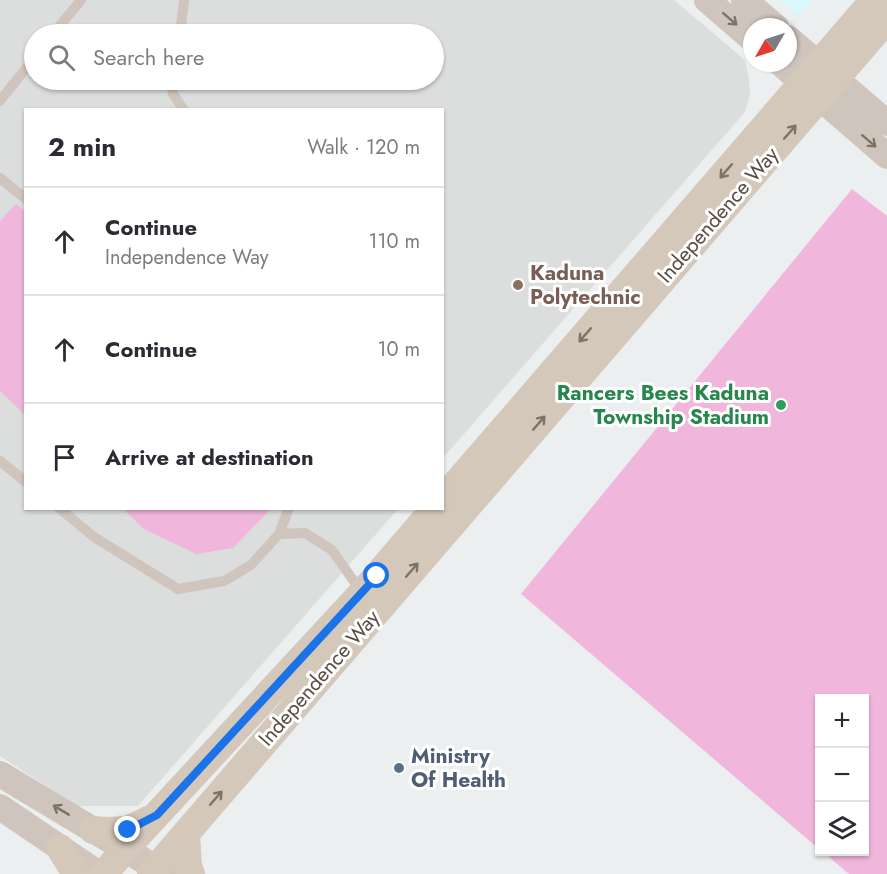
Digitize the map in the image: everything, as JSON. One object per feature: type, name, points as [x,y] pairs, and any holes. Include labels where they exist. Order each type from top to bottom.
[{"type":"main road","name":"Independence Way","points":[[157,872],[186,833],[819,81],[874,0]]},
{"type":"main road","name":"Independence Way","points":[[444,498],[819,81],[887,19]]},
{"type":"main road","name":"Independence Way","points":[[104,874],[362,593],[433,510]]},
{"type":"main road","points":[[93,830],[128,830],[157,815]]},
{"type":"main road","points":[[186,833],[188,866],[191,874]]},
{"type":"main road","points":[[60,848],[76,874]]},
{"type":"street","points":[[707,0],[743,31]]},
{"type":"street","points":[[744,0],[765,18]]},
{"type":"street","points":[[797,50],[819,81],[887,156]]},
{"type":"street","points":[[797,71],[819,81],[887,123]]},
{"type":"street","points":[[0,774],[125,849],[157,872]]},
{"type":"street","points":[[0,807],[99,874]]},
{"type":"lane","points":[[61,24],[81,0]]},
{"type":"lane","points":[[181,24],[184,0]]},
{"type":"lane","points":[[0,101],[24,71]]},
{"type":"lane","points":[[172,90],[183,108]]},
{"type":"lane","points":[[0,178],[24,197]]},
{"type":"lane","points":[[0,461],[24,480]]},
{"type":"lane","points":[[61,510],[94,537],[178,589],[224,581],[251,565],[279,534],[288,510]]},
{"type":"lane","points":[[279,534],[305,533],[332,550],[362,593]]},
{"type":"shaded area","name":"Kaduna Polytechnic","points":[[0,0],[674,0],[743,58],[743,72],[748,72],[750,94],[745,112],[444,457],[444,108],[24,108],[24,510],[397,510],[138,806],[77,806],[0,756]]},
{"type":"shaded area","points":[[779,0],[813,0],[799,16]]},
{"type":"shaded area","name":"Rancers Bees Kaduna Township Stadium","points":[[852,189],[887,216],[887,874],[849,874],[828,856],[869,856],[869,694],[815,694],[815,846],[521,594]]},
{"type":"shaded area","points":[[16,204],[24,210],[24,414],[0,391],[0,221]]},
{"type":"shaded area","points":[[124,510],[269,510],[233,548],[196,554],[144,529]]},
{"type":"place","name":"Kaduna Polytechnic","points":[[518,285]]},
{"type":"place","name":"Rancers Bees Kaduna Township Stadium","points":[[781,405]]},
{"type":"place","name":"Ministry Of Health","points":[[399,768]]},
{"type":"route","points":[[128,830],[157,815],[377,576]]}]
